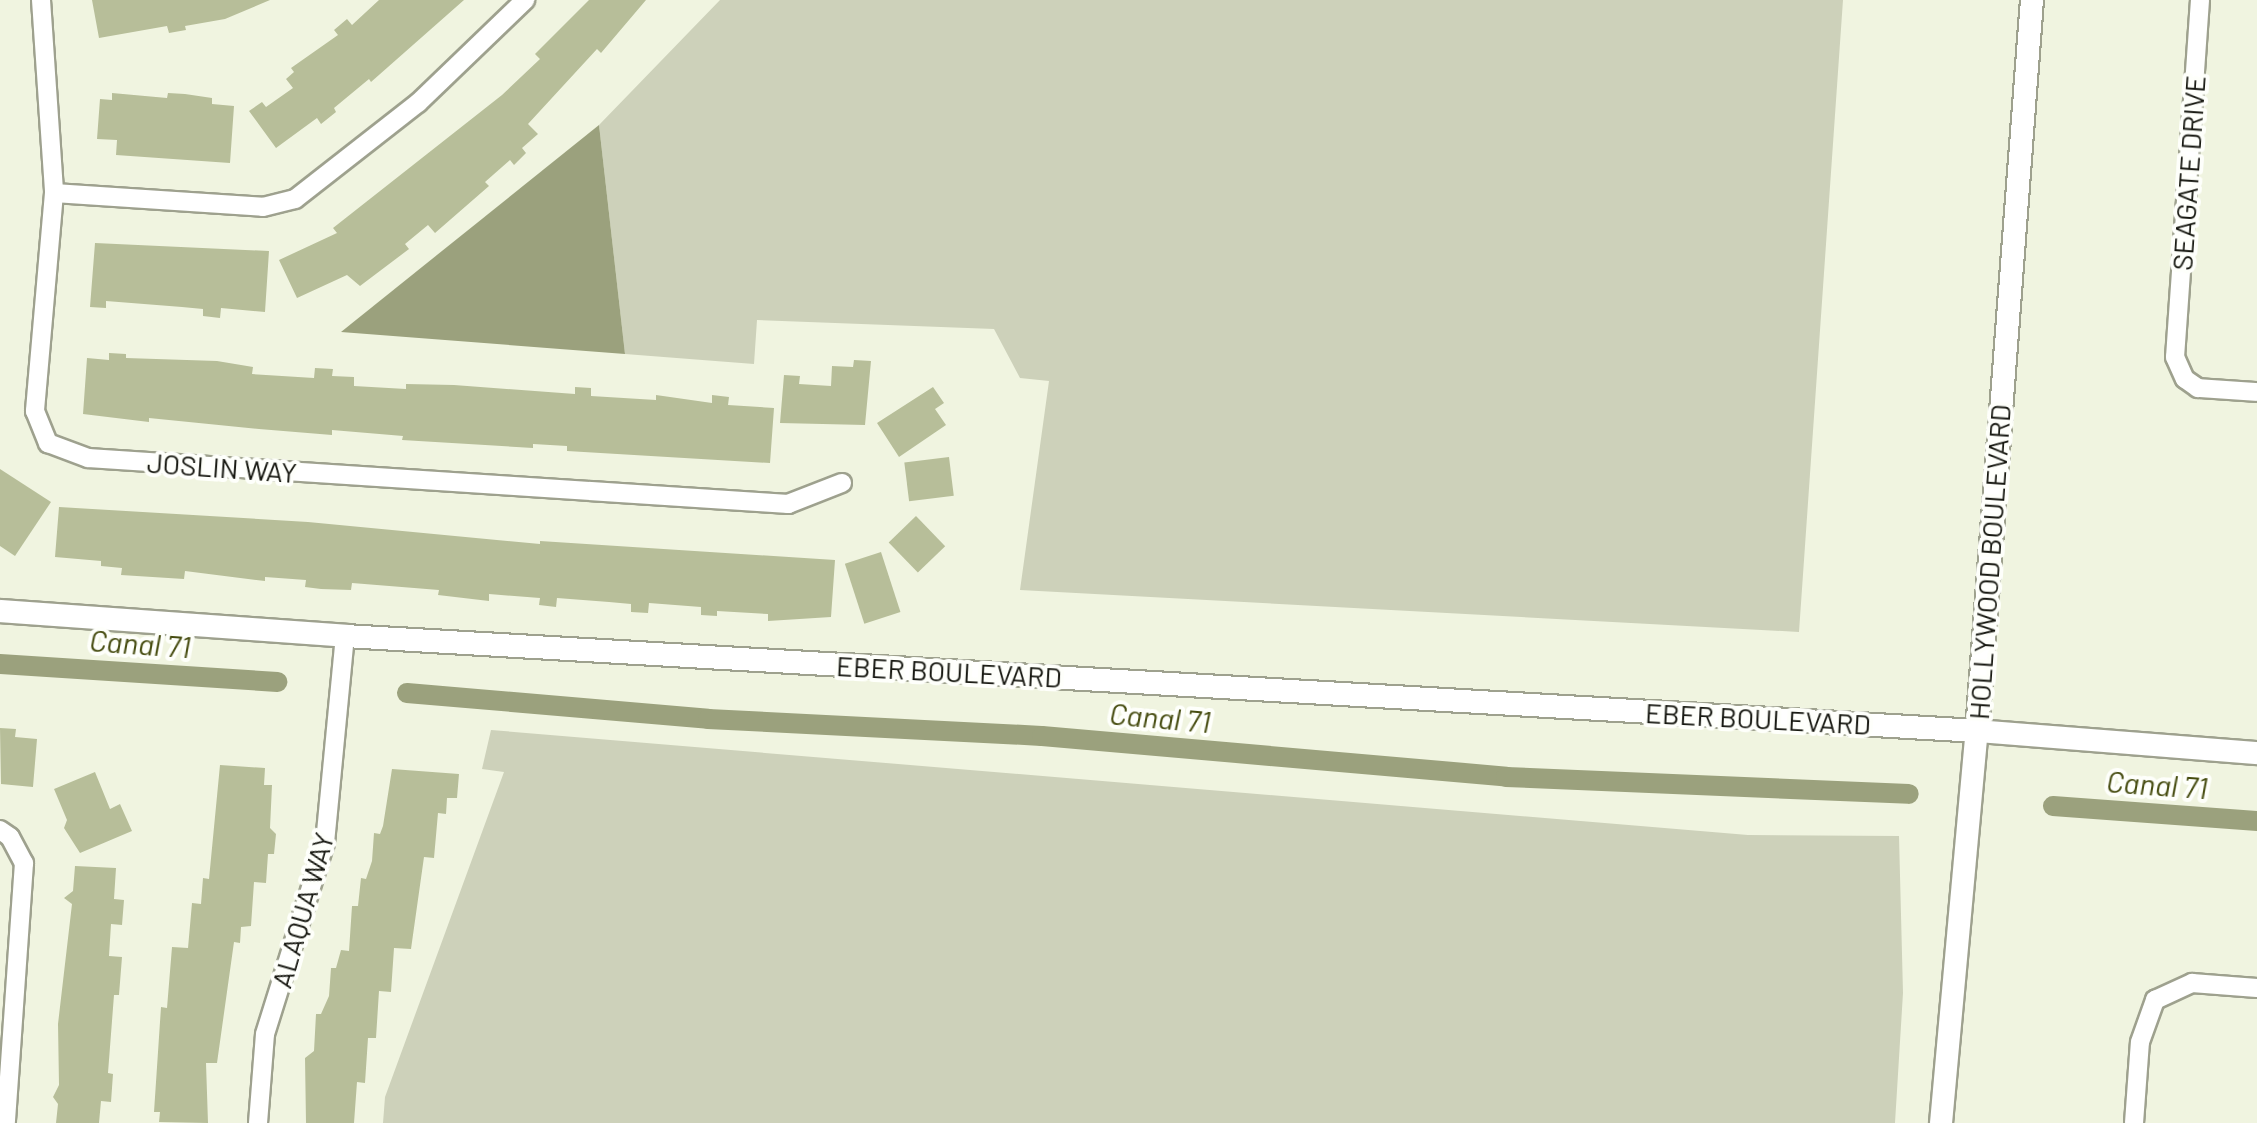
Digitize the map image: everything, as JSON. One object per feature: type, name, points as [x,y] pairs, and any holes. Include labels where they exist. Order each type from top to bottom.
[{"type":"street","name":"JOSLIN WAY","points":[[41,0],[54,193],[35,411],[48,444],[88,458],[788,504],[842,483]]},
{"type":"street","points":[[54,193],[263,207],[295,199],[418,103],[526,0]]},
{"type":"street","name":"HOLLYWOOD BOULEVARD","points":[[1941,1123],[1976,731],[2032,0]]},
{"type":"street","name":"SEAGATE DRIVE","points":[[2200,0],[2175,345],[2180,371],[2191,384],[2257,392]]},
{"type":"street","name":"EBER BOULEVARD","points":[[0,611],[345,636],[1976,731],[2257,754]]},
{"type":"street","name":"ALAQUA WAY","points":[[258,1123],[265,1034],[325,843],[345,636]]},
{"type":"street","points":[[0,830],[10,837],[24,863],[6,1123]]},
{"type":"street","points":[[2134,1123],[2140,1042],[2154,1000],[2192,983],[2257,988]]},
{"type":"shaded area","points":[[720,0],[1843,0],[1799,632],[1020,590],[1049,381],[1020,378],[994,329],[757,320],[754,364],[625,354],[599,125]]},
{"type":"shaded area","points":[[599,125],[625,354],[341,332]]},
{"type":"shaded area","points":[[491,730],[1748,835],[1899,836],[1903,993],[1895,1123],[383,1123],[385,1097],[504,772],[482,769]]},
{"type":"building","points":[[92,0],[270,0],[225,19],[185,26],[186,30],[169,33],[167,26],[99,38]]},
{"type":"building","points":[[379,0],[464,0],[371,82],[369,79],[334,108],[336,112],[321,124],[317,118],[276,148],[249,111],[262,102],[266,107],[293,88],[286,79],[294,72],[291,68],[338,35],[334,30],[347,19],[352,25]]},
{"type":"building","points":[[589,0],[646,0],[601,53],[597,49],[528,124],[538,134],[522,148],[526,153],[514,165],[510,160],[485,182],[489,186],[435,233],[428,225],[405,244],[409,249],[360,286],[347,275],[297,298],[279,260],[337,233],[333,228],[502,95],[540,59],[535,54]]},
{"type":"building","points":[[112,93],[167,98],[168,93],[185,94],[212,98],[212,104],[234,106],[230,163],[116,155],[117,140],[97,139],[100,99],[112,100]]},
{"type":"building","points":[[95,243],[269,251],[265,312],[221,308],[220,318],[203,316],[203,309],[182,307],[106,301],[106,308],[90,307]]},
{"type":"building","points":[[109,353],[126,354],[126,358],[217,361],[253,367],[252,374],[314,378],[315,368],[333,369],[332,376],[354,377],[354,386],[406,389],[406,384],[454,385],[575,394],[575,387],[591,388],[591,396],[656,400],[656,395],[712,403],[712,395],[729,397],[728,405],[774,408],[770,463],[567,451],[567,446],[533,444],[533,448],[402,440],[403,436],[332,430],[332,435],[149,418],[149,422],[83,414],[87,358],[109,360]]},
{"type":"building","points":[[854,360],[871,361],[865,425],[780,423],[784,375],[800,376],[799,384],[831,386],[832,366],[853,367]]},
{"type":"building","points":[[933,387],[944,403],[935,409],[946,425],[899,457],[877,423]]},
{"type":"building","points":[[949,457],[954,496],[909,501],[904,462]]},
{"type":"building","points":[[0,469],[51,502],[15,556],[0,546]]},
{"type":"building","points":[[59,507],[308,522],[540,544],[835,560],[831,617],[768,621],[768,614],[717,611],[717,616],[701,615],[701,607],[649,603],[648,613],[631,612],[631,604],[557,598],[556,607],[539,605],[540,598],[489,594],[489,601],[438,595],[439,590],[352,583],[351,590],[321,589],[305,587],[306,580],[265,577],[265,581],[185,571],[184,579],[121,575],[122,568],[101,566],[101,561],[55,557]]},
{"type":"building","points":[[916,516],[945,546],[918,573],[889,542]]},
{"type":"building","points":[[881,552],[900,612],[864,624],[845,564]]},
{"type":"building","points":[[0,728],[16,729],[15,737],[37,739],[33,787],[1,784]]},
{"type":"building","points":[[220,765],[265,768],[264,785],[272,785],[270,828],[276,834],[274,854],[268,854],[266,883],[254,882],[251,926],[241,927],[240,943],[234,942],[217,1063],[206,1063],[208,1123],[159,1122],[160,1112],[154,1112],[161,1007],[167,1008],[172,947],[188,948],[192,903],[201,904],[203,878],[209,879]]},
{"type":"building","points":[[392,769],[459,774],[457,798],[447,798],[446,814],[438,813],[434,858],[424,857],[411,949],[394,948],[391,992],[379,991],[376,1038],[368,1038],[365,1083],[357,1082],[354,1123],[306,1123],[305,1058],[314,1051],[316,1014],[321,1014],[329,996],[331,968],[336,968],[341,950],[349,951],[352,906],[358,906],[361,878],[366,879],[372,861],[374,833],[380,834],[383,826]]},
{"type":"building","points":[[95,772],[110,809],[120,804],[132,831],[80,853],[64,828],[67,820],[54,789]]},
{"type":"building","points":[[75,866],[116,868],[114,899],[124,900],[122,925],[111,924],[109,956],[122,957],[119,995],[114,995],[108,1073],[113,1074],[111,1102],[101,1101],[99,1123],[56,1123],[58,1104],[53,1097],[59,1085],[58,1024],[72,904],[64,898],[73,891]]},
{"type":"waterway","name":"Canal 71","points":[[0,664],[277,682]]},
{"type":"waterway","name":"Canal 71","points":[[407,693],[708,719],[1042,736],[1506,777],[1909,794]]},
{"type":"waterway","name":"Canal 71","points":[[2053,806],[2257,821]]}]
